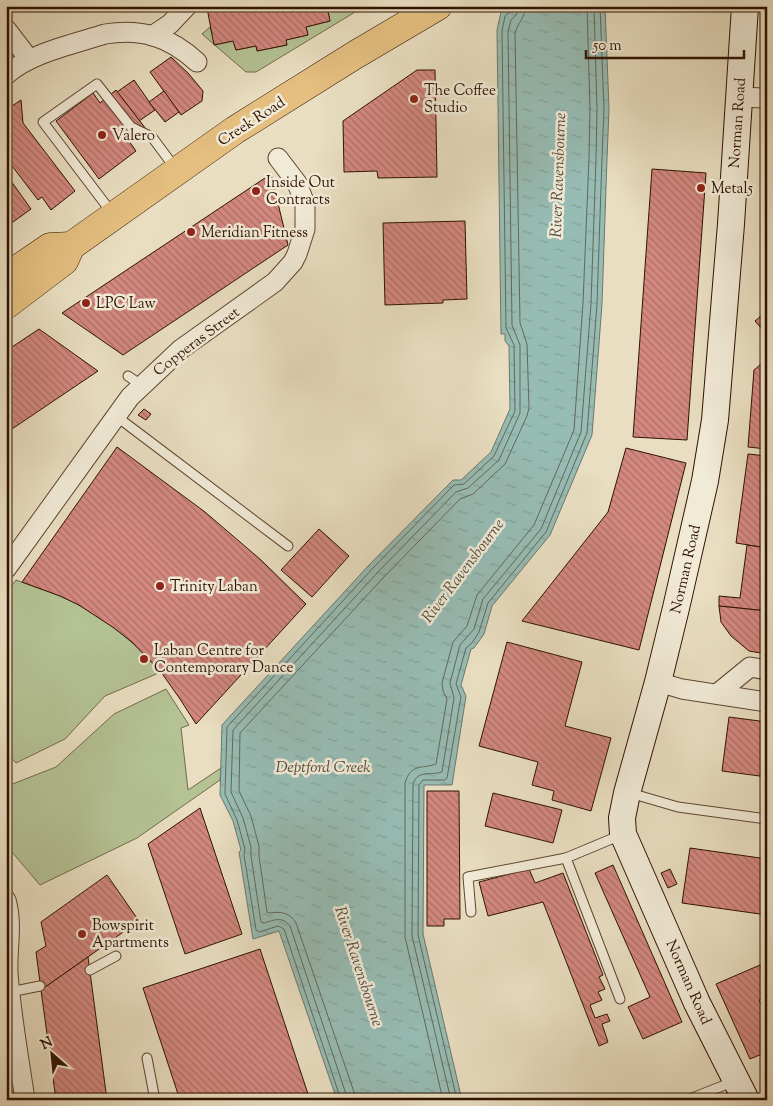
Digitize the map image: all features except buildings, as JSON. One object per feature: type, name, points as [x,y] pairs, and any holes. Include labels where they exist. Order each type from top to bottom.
[{"type":"main road","name":"Creek Road","points":[[6,305],[64,261],[71,246],[243,125],[438,6]]},
{"type":"main road","name":"Norman Road","points":[[741,1090],[698,1003],[623,834],[622,818],[627,792],[658,682],[705,481],[715,420],[744,6]]},
{"type":"main road","name":"Creek Road","points":[[6,277],[50,247],[71,246]]},
{"type":"street","points":[[152,36],[170,24],[187,6]]},
{"type":"street","points":[[6,30],[29,59]]},
{"type":"street","points":[[6,75],[16,65],[29,59],[105,34],[132,32],[173,43],[197,62]]},
{"type":"street","points":[[739,97],[767,98]]},
{"type":"street","name":"Copperas Street","points":[[6,569],[130,397],[135,380],[275,282],[293,262],[305,229],[305,204],[297,183],[278,158]]},
{"type":"street","points":[[717,694],[750,668],[767,670]]},
{"type":"street","points":[[658,682],[682,689],[767,702]]},
{"type":"street","points":[[6,900],[9,909],[10,926],[7,954],[10,1022],[25,1100]]},
{"type":"lane","points":[[114,216],[43,122],[89,89],[97,84],[131,127],[152,137],[178,171]]},
{"type":"lane","points":[[116,416],[288,546]]},
{"type":"lane","points":[[627,792],[678,807],[767,819]]},
{"type":"lane","points":[[471,912],[468,877],[566,858],[623,834]]},
{"type":"lane","points":[[566,858],[620,999]]},
{"type":"lane","points":[[90,970],[116,956]]},
{"type":"lane","points":[[10,992],[40,986]]},
{"type":"lane","points":[[147,1058],[155,1100]]},
{"type":"lane","points":[[687,1100],[741,1090]]},
{"type":"green space","points":[[327,6],[365,6],[256,72],[246,72],[202,34],[210,27],[215,45],[233,41],[236,50],[256,46],[257,51],[287,45],[286,40],[308,35],[306,27],[330,21]]},
{"type":"green space","points":[[16,580],[60,596],[102,619],[139,649],[161,672],[105,696],[65,739],[16,763],[6,752],[6,594]]},
{"type":"green space","points":[[166,689],[189,725],[181,728],[188,790],[221,768],[220,780],[137,838],[40,885],[6,845],[6,788],[56,767],[114,714]]},
{"type":"water","name":"Deptford Creek","points":[[509,6],[605,6],[609,109],[602,304],[592,435],[550,535],[492,606],[484,634],[474,648],[471,649],[461,685],[466,696],[452,785],[424,785],[423,934],[462,1100],[337,1100],[279,931],[253,939],[239,852],[241,850],[233,821],[220,795],[222,725],[369,565],[453,480],[461,480],[491,452],[510,409],[509,346],[505,341],[505,334],[501,334],[497,30],[501,12]]},
{"type":"place","name":"The Coffee Studio","points":[[414,99]]},
{"type":"place","name":"Valero","points":[[102,135]]},
{"type":"place","name":"Metal5","points":[[701,188]]},
{"type":"place","name":"Inside Out Contracts","points":[[256,191]]},
{"type":"place","name":"Meridian Fitness","points":[[191,232]]},
{"type":"place","name":"LPC Law","points":[[86,303]]},
{"type":"place","name":"Trinity Laban","points":[[160,586]]},
{"type":"place","name":"Laban Centre for Contemporary Dance","points":[[144,659]]},
{"type":"place","name":"Bowspirit Apartments","points":[[82,934]]},
{"type":"water label","name":"River Ravensbourne","points":[[557,175]]},
{"type":"water label","name":"River Ravensbourne","points":[[462,570]]},
{"type":"water label","name":"River Ravensbourne","points":[[360,966]]}]
